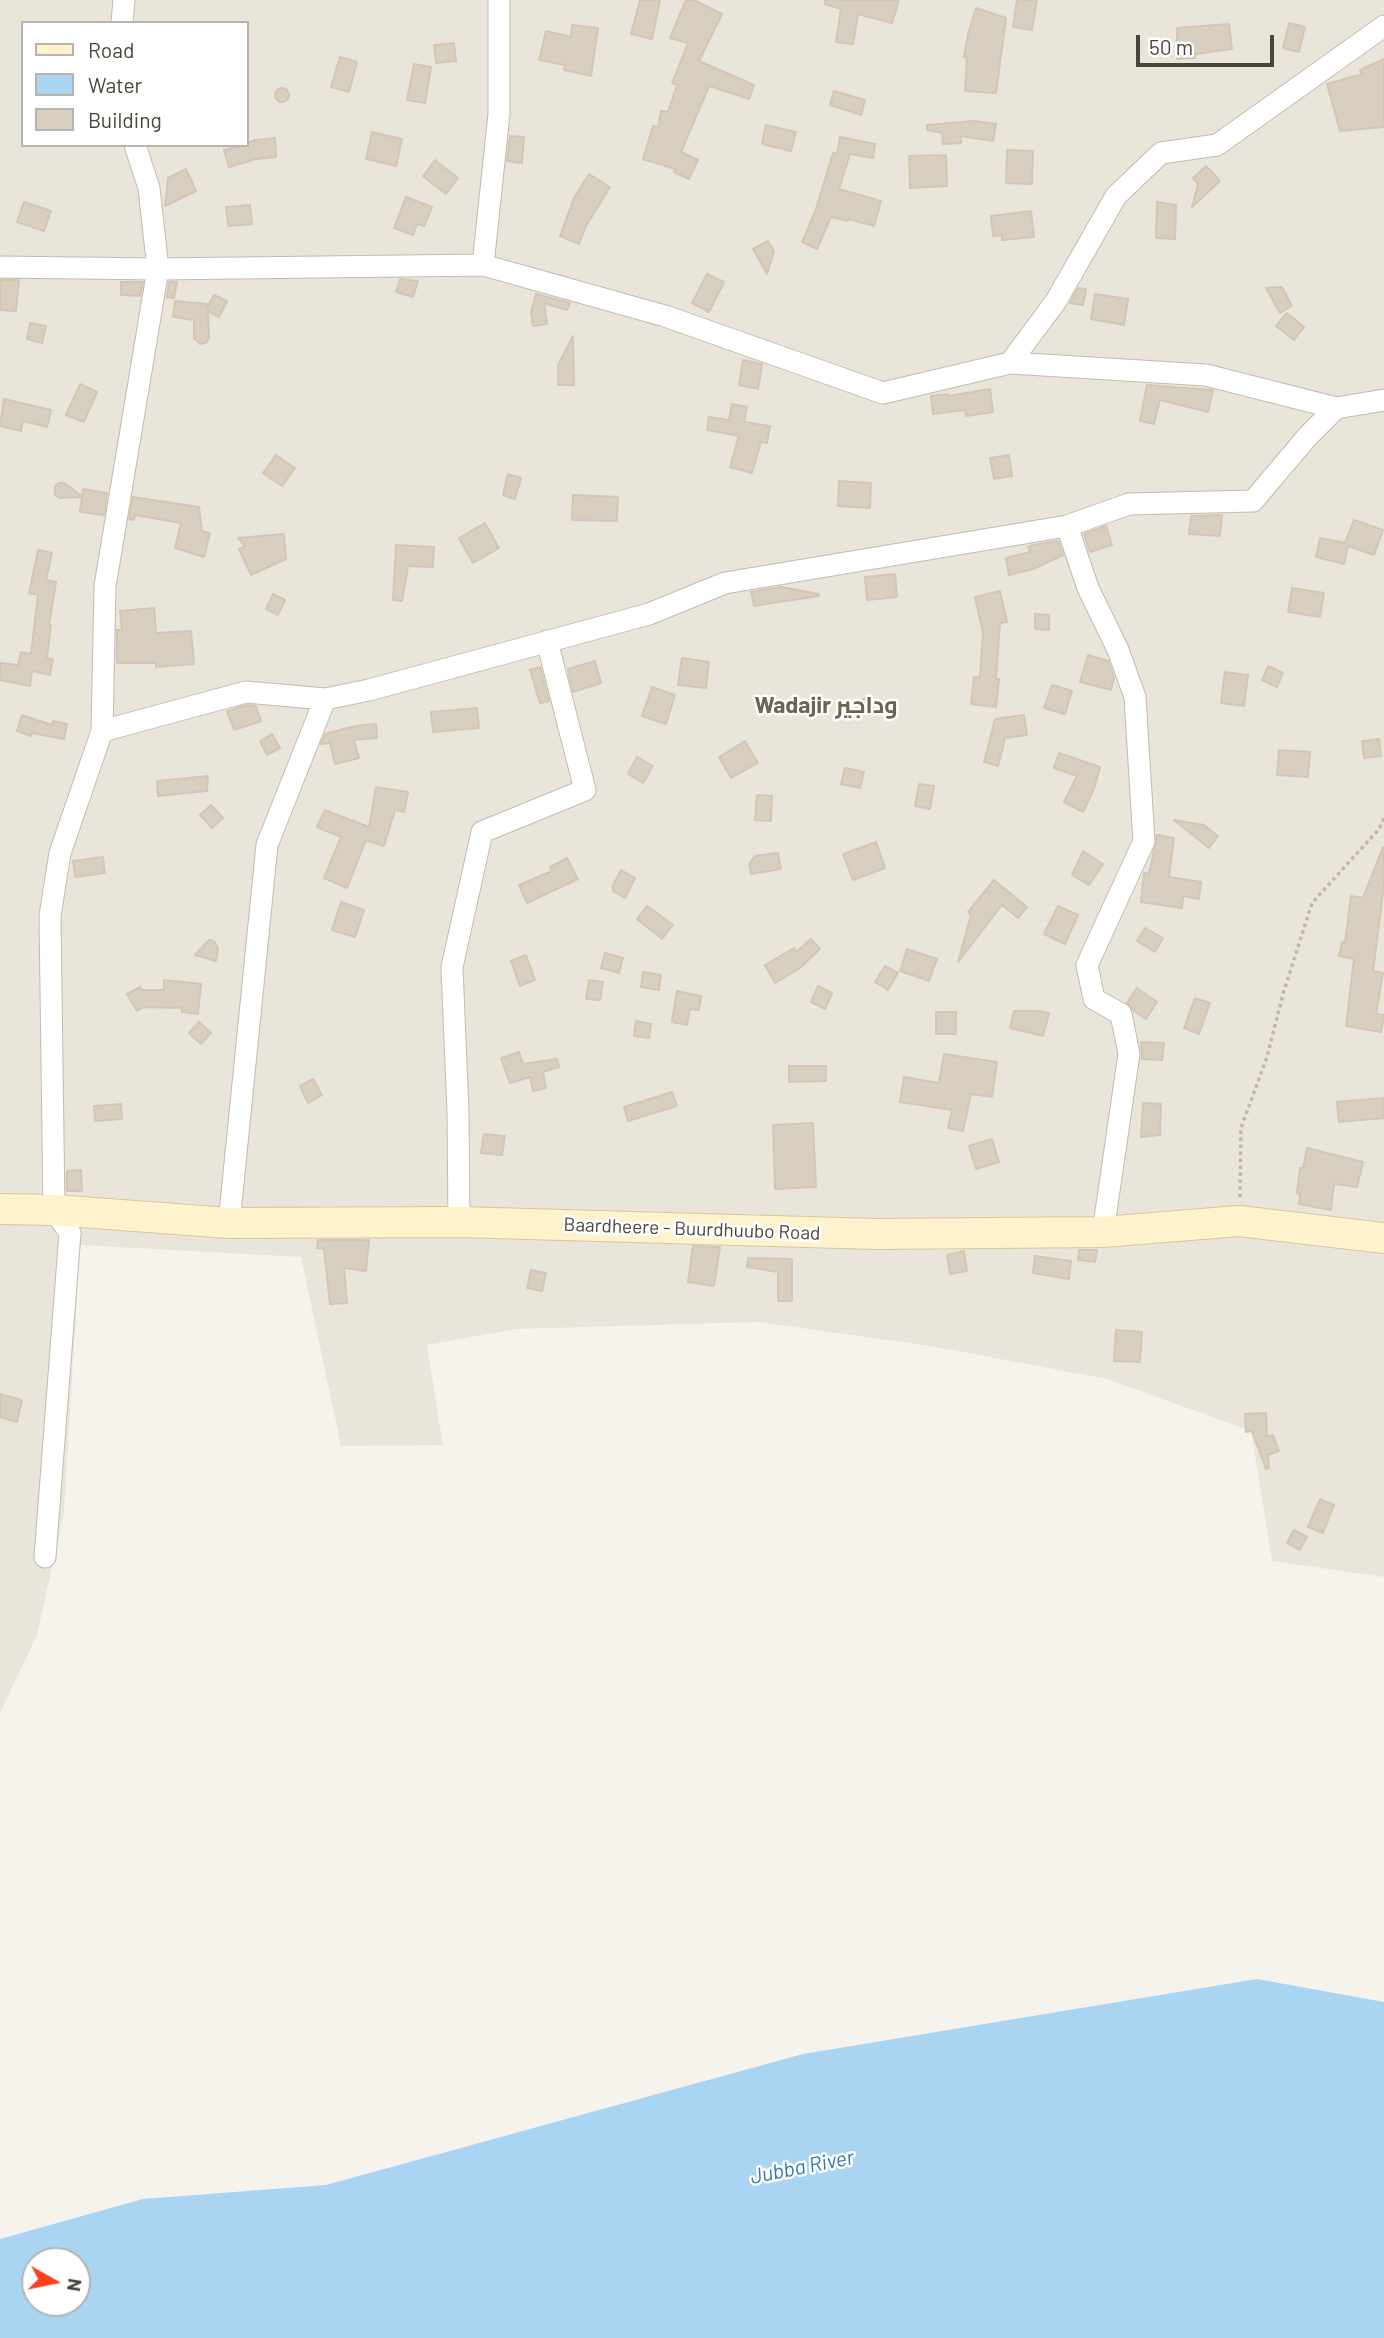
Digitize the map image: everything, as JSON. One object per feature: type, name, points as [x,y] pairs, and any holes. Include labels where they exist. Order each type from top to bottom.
[{"type":"main road","name":"Baardheere - Buurdhuubo Road","points":[[0,1209],[54,1210],[229,1223],[459,1222],[876,1234],[1103,1232],[1239,1221],[1384,1238]]},
{"type":"street","points":[[122,21],[124,0]]},
{"type":"street","points":[[483,265],[499,114],[499,0]]},
{"type":"street","points":[[1010,363],[1056,301],[1116,195],[1161,153],[1217,145],[1384,26]]},
{"type":"street","points":[[45,1557],[70,1233],[54,1210],[50,916],[61,853],[102,731],[105,586],[158,269],[149,188],[136,147]]},
{"type":"street","points":[[0,267],[158,269],[483,265],[666,316],[883,393],[1010,363],[1206,375],[1336,408],[1384,400]]},
{"type":"street","points":[[102,731],[246,692],[325,699],[369,690],[649,614],[725,583],[1067,526],[1129,505],[1253,501],[1308,436],[1336,408]]},
{"type":"street","points":[[1067,526],[1088,588],[1118,649],[1135,697],[1144,841],[1087,965],[1094,999],[1121,1014],[1129,1054],[1103,1232]]},
{"type":"street","points":[[459,1222],[452,967],[482,832],[585,790],[547,641]]},
{"type":"street","points":[[229,1223],[267,845],[325,699]]},
{"type":"path","points":[[1239,1221],[1241,1128],[1267,1057],[1283,994],[1312,903],[1379,829],[1384,818]]},
{"type":"shaded area","points":[[0,0],[1384,0],[1384,1577],[1272,1561],[1251,1431],[1107,1379],[931,1346],[758,1322],[516,1329],[427,1345],[443,1445],[341,1446],[301,1257],[80,1245],[64,1512],[37,1635],[0,1713]]},
{"type":"water","name":"Jubba River","points":[[1257,1979],[1384,2002],[1384,2338],[0,2338],[0,2239],[143,2199],[326,2185],[803,2054]]},
{"type":"building","points":[[640,0],[660,0],[652,39],[631,34]]},
{"type":"building","points":[[686,0],[694,0],[722,14],[699,61],[754,85],[749,99],[709,86],[681,152],[698,160],[689,179],[674,172],[675,169],[643,159],[653,126],[658,127],[661,111],[668,112],[677,85],[672,83],[688,43],[670,38]]},
{"type":"building","points":[[825,0],[899,0],[892,23],[858,14],[853,44],[836,42],[841,9],[825,4]]},
{"type":"building","points":[[1017,0],[1037,0],[1032,30],[1013,27]]},
{"type":"building","points":[[976,8],[1006,18],[996,93],[965,91],[967,57],[964,57]]},
{"type":"building","points":[[1289,23],[1305,27],[1299,52],[1283,48]]},
{"type":"building","points":[[1229,24],[1232,49],[1195,54],[1195,58],[1177,59],[1177,28]]},
{"type":"building","points":[[572,25],[598,28],[591,76],[564,70],[565,65],[539,60],[546,31],[571,37]]},
{"type":"building","points":[[454,43],[456,61],[436,63],[434,45]]},
{"type":"building","points":[[340,57],[357,62],[349,92],[331,87]]},
{"type":"building","points":[[1384,59],[1384,127],[1340,131],[1327,84],[1362,74],[1360,70]]},
{"type":"building","points":[[414,64],[431,67],[425,103],[407,100]]},
{"type":"building","points":[[279,88],[285,88],[289,95],[285,102],[279,102],[275,98],[275,92]]},
{"type":"building","points":[[834,91],[865,100],[861,115],[830,105]]},
{"type":"building","points":[[974,121],[996,124],[993,141],[960,136],[961,143],[943,144],[942,133],[927,130],[927,125]]},
{"type":"building","points":[[766,125],[796,132],[791,151],[762,144]]},
{"type":"building","points":[[372,132],[402,139],[396,166],[366,159]]},
{"type":"building","points":[[510,136],[524,137],[522,163],[507,161]]},
{"type":"building","points":[[840,137],[875,144],[873,158],[850,154],[839,189],[881,201],[874,226],[831,217],[817,249],[802,242],[815,212],[833,153],[837,154]]},
{"type":"building","points":[[275,138],[276,157],[256,159],[229,167],[224,150],[248,147],[248,143]]},
{"type":"building","points":[[1007,150],[1033,151],[1032,184],[1006,183]]},
{"type":"building","points":[[946,155],[947,186],[910,188],[909,156]]},
{"type":"building","points":[[435,160],[458,178],[446,194],[423,176]]},
{"type":"building","points":[[1206,166],[1220,181],[1192,207],[1198,184],[1193,178]]},
{"type":"building","points":[[186,169],[196,191],[165,206],[168,178]]},
{"type":"building","points":[[589,174],[610,187],[586,226],[579,244],[560,236],[574,198]]},
{"type":"building","points":[[406,197],[432,207],[424,226],[417,224],[413,235],[394,228]]},
{"type":"building","points":[[24,202],[51,211],[44,231],[17,222]]},
{"type":"building","points":[[1157,202],[1176,205],[1175,239],[1156,238]]},
{"type":"building","points":[[250,205],[252,224],[228,226],[226,207]]},
{"type":"building","points":[[1031,211],[1034,237],[1002,240],[1002,235],[993,236],[991,216]]},
{"type":"building","points":[[768,241],[774,251],[767,274],[753,249]]},
{"type":"building","points":[[707,274],[724,282],[709,312],[692,303]]},
{"type":"building","points":[[400,279],[418,281],[413,297],[396,292]]},
{"type":"building","points":[[0,280],[19,280],[16,311],[0,310]]},
{"type":"building","points":[[121,282],[143,282],[140,296],[121,295]]},
{"type":"building","points":[[169,282],[177,282],[174,298],[167,297]]},
{"type":"building","points":[[1282,287],[1292,306],[1280,313],[1266,288]]},
{"type":"building","points":[[1078,288],[1086,289],[1083,305],[1070,303]]},
{"type":"building","points":[[536,294],[570,303],[567,310],[544,303],[547,324],[533,326],[531,312]]},
{"type":"building","points":[[1095,294],[1128,299],[1124,325],[1091,319]]},
{"type":"building","points":[[214,295],[227,301],[219,317],[208,311],[209,338],[207,342],[200,344],[194,338],[194,320],[173,317],[175,301],[207,304],[207,308]]},
{"type":"building","points":[[1287,313],[1304,327],[1294,340],[1276,326]]},
{"type":"building","points":[[30,323],[46,326],[42,343],[27,339]]},
{"type":"building","points":[[573,336],[574,385],[558,385],[558,365]]},
{"type":"building","points":[[743,360],[762,364],[758,389],[739,385]]},
{"type":"building","points":[[80,384],[97,392],[84,422],[66,415]]},
{"type":"building","points":[[1147,385],[1213,390],[1208,412],[1160,400],[1154,424],[1140,421]]},
{"type":"building","points":[[990,389],[993,412],[966,416],[965,410],[933,414],[931,396]]},
{"type":"building","points":[[4,399],[51,410],[47,427],[23,421],[21,431],[0,426]]},
{"type":"building","points":[[732,404],[747,407],[744,422],[770,426],[767,443],[761,442],[752,473],[730,467],[739,436],[707,430],[709,417],[729,420]]},
{"type":"building","points":[[276,455],[295,468],[282,486],[263,473]]},
{"type":"building","points":[[1009,455],[1012,476],[994,479],[990,458]]},
{"type":"building","points":[[508,474],[521,478],[515,499],[503,495]]},
{"type":"building","points":[[839,481],[871,483],[870,508],[838,506]]},
{"type":"building","points":[[64,483],[82,496],[83,489],[107,493],[104,515],[80,512],[82,497],[59,498],[55,495],[55,486]]},
{"type":"building","points":[[573,495],[618,497],[617,521],[572,520]]},
{"type":"building","points":[[133,497],[199,507],[202,531],[210,533],[204,557],[175,548],[181,523],[135,515],[134,520],[129,519]]},
{"type":"building","points":[[1222,515],[1220,536],[1189,534],[1191,516]]},
{"type":"building","points":[[1354,520],[1383,530],[1374,555],[1348,546],[1344,564],[1316,557],[1320,538],[1345,543]]},
{"type":"building","points":[[485,523],[499,548],[473,563],[459,538]]},
{"type":"building","points":[[1106,526],[1112,545],[1090,552],[1084,534]]},
{"type":"building","points":[[284,534],[286,559],[251,575],[239,549],[245,546],[238,538]]},
{"type":"building","points":[[1058,541],[1063,555],[1033,569],[1009,575],[1006,558],[1030,552],[1028,547],[1033,545]]},
{"type":"building","points":[[396,545],[434,547],[433,567],[408,566],[402,601],[393,600]]},
{"type":"building","points":[[38,550],[52,553],[46,580],[56,582],[47,658],[53,659],[50,675],[32,671],[30,686],[0,680],[0,663],[18,665],[21,652],[31,654],[38,595],[29,593]]},
{"type":"building","points":[[895,574],[897,597],[867,600],[865,577]]},
{"type":"building","points":[[781,587],[819,596],[754,606],[751,592]]},
{"type":"building","points":[[1292,588],[1324,593],[1320,617],[1288,612]]},
{"type":"building","points":[[1000,591],[1007,622],[1000,623],[996,707],[971,704],[974,677],[980,677],[983,633],[975,597]]},
{"type":"building","points":[[273,594],[285,600],[278,615],[266,609]]},
{"type":"building","points":[[154,608],[156,633],[191,631],[194,664],[156,667],[156,663],[117,663],[117,630],[122,630],[120,611]]},
{"type":"building","points":[[1035,614],[1049,615],[1049,630],[1035,629]]},
{"type":"building","points":[[1088,655],[1108,661],[1114,678],[1111,690],[1080,682]]},
{"type":"building","points":[[682,658],[709,662],[706,688],[678,685]]},
{"type":"building","points":[[595,661],[601,683],[573,692],[568,669]]},
{"type":"building","points":[[1268,666],[1283,673],[1277,687],[1262,680]]},
{"type":"building","points":[[540,667],[549,701],[540,703],[530,670]]},
{"type":"building","points":[[1225,672],[1248,675],[1244,706],[1221,703]]},
{"type":"building","points":[[1052,685],[1072,691],[1065,714],[1044,708]]},
{"type":"building","points":[[652,687],[675,695],[666,724],[642,716]]},
{"type":"building","points":[[870,697],[874,711],[859,716],[855,702]]},
{"type":"building","points":[[247,705],[256,706],[261,721],[234,730],[227,711]]},
{"type":"building","points":[[477,708],[479,728],[433,732],[431,712]]},
{"type":"building","points":[[22,715],[52,725],[53,721],[67,724],[64,739],[32,733],[31,736],[17,731]]},
{"type":"building","points":[[1024,715],[1027,735],[1005,738],[998,766],[984,762],[995,719]]},
{"type":"building","points":[[376,724],[377,738],[354,740],[359,758],[335,764],[330,743],[321,744],[325,734]]},
{"type":"building","points":[[272,734],[280,748],[267,755],[260,741]]},
{"type":"building","points":[[1379,739],[1381,756],[1364,758],[1362,741]]},
{"type":"building","points":[[745,741],[758,763],[731,778],[719,757]]},
{"type":"building","points":[[1279,750],[1310,752],[1308,777],[1277,775]]},
{"type":"building","points":[[1059,753],[1100,767],[1094,789],[1083,812],[1064,802],[1077,776],[1054,768]]},
{"type":"building","points":[[637,757],[653,766],[643,783],[628,774]]},
{"type":"building","points":[[845,768],[864,772],[860,788],[841,784]]},
{"type":"building","points":[[208,776],[207,791],[158,796],[157,781]]},
{"type":"building","points":[[919,784],[934,786],[930,809],[915,806]]},
{"type":"building","points":[[376,787],[408,792],[404,812],[395,810],[384,846],[366,840],[347,888],[324,878],[341,837],[317,827],[325,810],[369,827]]},
{"type":"building","points":[[757,795],[772,796],[771,821],[755,820]]},
{"type":"building","points":[[211,805],[223,818],[212,828],[200,815]]},
{"type":"building","points":[[1174,820],[1204,825],[1218,836],[1209,848]]},
{"type":"building","points":[[1157,835],[1174,838],[1169,877],[1201,882],[1199,899],[1183,896],[1182,908],[1141,902],[1144,873],[1149,874]]},
{"type":"building","points":[[876,842],[885,868],[853,880],[843,854]]},
{"type":"building","points":[[1383,847],[1384,886],[1373,971],[1383,973],[1376,1014],[1384,1015],[1381,1032],[1346,1026],[1354,959],[1339,956],[1342,942],[1345,943],[1351,896],[1363,898]]},
{"type":"building","points":[[1083,851],[1103,864],[1089,885],[1072,875]]},
{"type":"building","points":[[778,853],[781,869],[751,874],[749,864],[755,856]]},
{"type":"building","points":[[103,857],[105,873],[75,877],[73,861]]},
{"type":"building","points":[[567,858],[578,879],[527,903],[519,885],[552,871],[550,867]]},
{"type":"building","points":[[621,870],[635,878],[625,898],[613,891],[613,885]]},
{"type":"building","points":[[994,880],[1027,907],[1018,918],[1002,905],[958,962],[971,915],[968,912]]},
{"type":"building","points":[[341,902],[364,910],[355,937],[332,930]]},
{"type":"building","points":[[647,906],[673,925],[662,939],[637,919]]},
{"type":"building","points":[[1058,906],[1078,915],[1065,944],[1044,934]]},
{"type":"building","points":[[1145,928],[1163,938],[1155,952],[1137,941]]},
{"type":"building","points":[[811,939],[820,949],[800,968],[775,983],[765,965],[794,948],[796,952]]},
{"type":"building","points":[[209,940],[214,941],[218,948],[216,961],[195,955]]},
{"type":"building","points":[[907,949],[937,959],[929,981],[900,971]]},
{"type":"building","points":[[605,953],[623,958],[619,973],[601,968]]},
{"type":"building","points":[[526,955],[535,980],[520,986],[511,961]]},
{"type":"building","points":[[885,966],[898,973],[888,990],[875,982]]},
{"type":"building","points":[[643,972],[661,975],[659,990],[641,987]]},
{"type":"building","points":[[164,980],[201,984],[198,1014],[182,1012],[182,1008],[144,1007],[137,1011],[127,994],[140,987],[142,990],[164,990]]},
{"type":"building","points":[[589,980],[603,982],[600,1000],[586,999]]},
{"type":"building","points":[[818,986],[832,993],[825,1009],[811,1002]]},
{"type":"building","points":[[1137,988],[1157,1002],[1146,1019],[1127,1003]]},
{"type":"building","points":[[677,991],[701,996],[699,1010],[690,1009],[687,1025],[672,1022]]},
{"type":"building","points":[[1195,998],[1210,1003],[1199,1034],[1184,1028]]},
{"type":"building","points":[[1014,1011],[1049,1013],[1043,1036],[1010,1028]]},
{"type":"building","points":[[936,1012],[956,1012],[956,1034],[936,1034]]},
{"type":"building","points":[[636,1021],[651,1024],[649,1038],[634,1036]]},
{"type":"building","points":[[199,1022],[211,1033],[201,1044],[189,1033]]},
{"type":"building","points":[[1141,1042],[1164,1043],[1162,1060],[1142,1059]]},
{"type":"building","points":[[519,1052],[523,1064],[557,1059],[559,1067],[543,1072],[546,1088],[533,1091],[530,1077],[510,1083],[501,1058]]},
{"type":"building","points":[[944,1054],[997,1062],[992,1097],[971,1094],[963,1131],[948,1128],[952,1110],[900,1102],[904,1077],[939,1083]]},
{"type":"building","points":[[789,1066],[826,1066],[826,1081],[789,1082]]},
{"type":"building","points":[[313,1079],[322,1095],[308,1103],[300,1086]]},
{"type":"building","points":[[672,1092],[677,1106],[628,1121],[624,1107]]},
{"type":"building","points":[[1383,1098],[1384,1118],[1339,1122],[1337,1102]]},
{"type":"building","points":[[1143,1103],[1161,1104],[1160,1135],[1141,1137]]},
{"type":"building","points":[[121,1104],[122,1119],[95,1121],[94,1106]]},
{"type":"building","points":[[813,1123],[816,1187],[775,1189],[773,1125]]},
{"type":"building","points":[[484,1134],[505,1136],[502,1155],[481,1153]]},
{"type":"building","points":[[992,1139],[999,1162],[976,1169],[969,1146]]},
{"type":"building","points":[[1307,1148],[1363,1162],[1357,1187],[1334,1184],[1331,1210],[1299,1204],[1300,1194],[1297,1193],[1300,1168],[1303,1168]]},
{"type":"building","points":[[81,1170],[82,1191],[67,1191],[67,1171]]},
{"type":"building","points":[[318,1240],[369,1240],[366,1271],[344,1268],[347,1303],[330,1304],[324,1249],[317,1248]]},
{"type":"building","points":[[693,1246],[720,1247],[714,1286],[688,1282]]},
{"type":"building","points":[[1079,1250],[1097,1250],[1095,1262],[1078,1260]]},
{"type":"building","points":[[964,1251],[967,1271],[950,1274],[947,1255]]},
{"type":"building","points":[[1035,1256],[1071,1261],[1069,1279],[1033,1273]]},
{"type":"building","points":[[748,1258],[792,1259],[792,1301],[778,1301],[778,1272],[747,1267]]},
{"type":"building","points":[[531,1270],[546,1273],[542,1291],[527,1288]]},
{"type":"building","points":[[1116,1330],[1142,1332],[1140,1362],[1114,1361]]},
{"type":"building","points":[[0,1394],[22,1400],[17,1422],[0,1417]]},
{"type":"building","points":[[1266,1413],[1267,1437],[1273,1435],[1279,1451],[1268,1455],[1269,1468],[1266,1469],[1252,1431],[1246,1432],[1245,1414]]},
{"type":"building","points":[[1320,1499],[1334,1505],[1323,1533],[1308,1527]]},
{"type":"building","points":[[1294,1530],[1307,1537],[1300,1550],[1287,1543]]},
{"type":"district","name":"Wadajir وداجير","points":[[826,705]]}]
